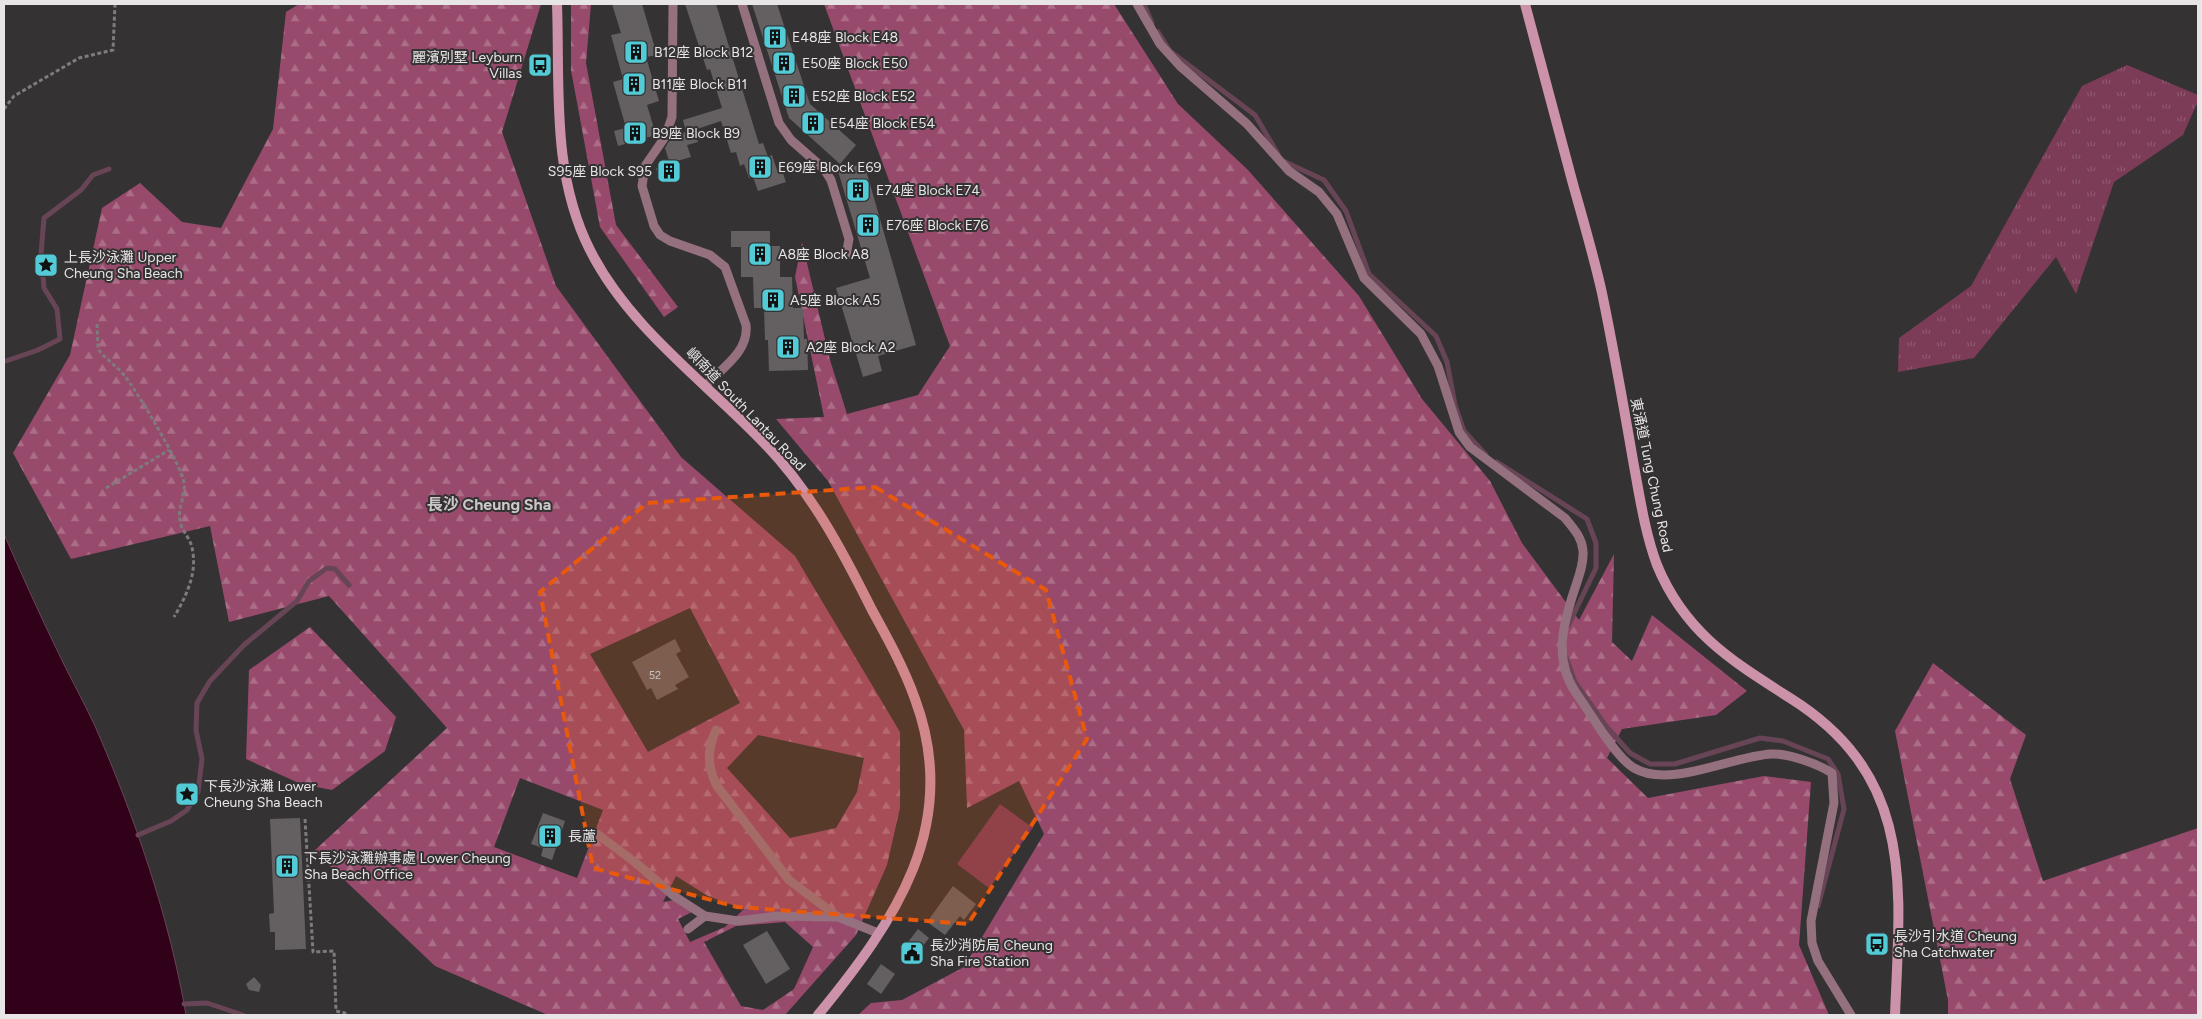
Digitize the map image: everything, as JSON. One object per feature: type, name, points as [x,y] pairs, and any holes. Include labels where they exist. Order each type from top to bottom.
[{"type":"main road","name":"嶼南道 South Lantau Road","points":[[557,4],[561,143],[568,189],[582,234],[600,268],[625,304],[776,455],[824,518],[897,657],[921,716],[927,739],[932,778],[930,813],[926,836],[914,869],[878,933],[818,1015]]},
{"type":"main road","name":"東涌道 Tung Chung Road","points":[[1525,4],[1598,276],[1650,543],[1658,565],[1669,589],[1698,630],[1736,664],[1792,699],[1821,720],[1850,750],[1871,781],[1887,817],[1895,850],[1899,886],[1895,1015]]},
{"type":"lane","points":[[672,4],[672,117],[665,137],[645,166],[642,180],[657,231],[664,239],[710,255],[721,262],[727,272],[746,325],[742,348],[705,386]]},
{"type":"lane","points":[[742,4],[779,122],[791,140],[824,169],[831,180],[849,239],[846,256]]},
{"type":"lane","points":[[1136,4],[1160,44],[1180,66],[1247,124],[1289,171],[1320,192],[1337,214],[1364,278],[1421,334],[1438,366],[1459,432],[1470,448],[1565,518],[1577,532],[1583,550],[1581,570],[1566,617],[1561,655],[1571,685],[1610,742],[1632,767],[1647,774],[1666,775],[1772,754],[1819,765],[1832,774],[1834,803],[1812,921],[1812,943],[1818,961],[1851,1015]]},
{"type":"lane","points":[[716,730],[709,752],[712,775],[717,786],[789,880],[838,917],[878,933]]},
{"type":"lane","points":[[597,834],[636,863],[674,896],[705,916],[738,921],[777,916],[838,917]]},
{"type":"lane","points":[[688,929],[705,916]]},
{"type":"path","points":[[4,109],[14,96],[79,58],[113,50],[115,4]]},
{"type":"path","points":[[97,324],[98,348],[126,377],[169,450],[184,483],[178,514],[181,525],[188,534],[193,551],[192,579],[187,595],[174,617]]},
{"type":"path","points":[[106,488],[169,450]]},
{"type":"path","points":[[305,819],[313,952],[334,951],[336,1011],[345,1013],[345,1015]]},
{"type":"highlighted area","points":[[875,487],[1046,590],[1087,739],[968,924],[737,907],[593,868],[540,592],[647,503]]},
{"type":"green space","points":[[299,4],[541,4],[502,132],[556,286],[681,457],[795,556],[900,732],[900,808],[887,865],[856,935],[785,1015],[548,1015],[435,966],[314,851],[447,728],[329,596],[229,622],[210,526],[71,559],[13,453],[70,355],[102,208],[140,183],[182,222],[221,228],[273,129],[286,12]],"holes":[[[690,608],[740,703],[648,752],[590,654]],[[758,735],[864,758],[857,792],[836,828],[790,838],[727,768]],[[520,778],[603,810],[577,878],[494,847]],[[676,876],[708,896],[744,909],[725,927],[690,942],[678,919],[692,912],[685,898],[663,902]],[[785,922],[813,947],[794,989],[763,1010],[741,1006],[704,942],[736,926]]]},
{"type":"green space","points":[[571,4],[591,4],[586,63],[616,225],[678,307],[664,317],[600,227],[571,70]]},
{"type":"green space","points":[[824,4],[1114,4],[1178,104],[1248,170],[1359,296],[1422,399],[1490,481],[1522,543],[1579,620],[1614,554],[1612,642],[1632,661],[1652,615],[1747,691],[1716,715],[1622,729],[1607,758],[1648,798],[1764,776],[1811,782],[1799,945],[1829,1015],[858,1015],[871,1003],[902,1000],[964,967],[1044,834],[1019,781],[967,808],[964,730],[828,481],[776,419],[824,417],[795,277],[802,242],[830,360],[847,414],[918,395],[950,346]]},
{"type":"green space","points":[[2127,65],[2198,95],[2198,101],[2183,135],[2114,182],[2076,294],[2056,257],[1974,358],[1898,372],[1899,338],[1971,286],[2082,86]]},
{"type":"green space","points":[[310,627],[396,717],[385,751],[332,790],[301,784],[246,759],[249,670]]},
{"type":"green space","points":[[1933,663],[2026,735],[2010,779],[2043,881],[2198,828],[2198,1015],[1948,1015],[1948,1000],[1895,731]]},
{"type":"green space","points":[[1000,804],[1033,828],[989,888],[957,864]]},
{"type":"shaded area","points":[[4,534],[65,668],[95,726],[124,796],[160,904],[179,978],[186,1015],[4,1015]]},
{"type":"building","points":[[612,4],[642,4],[657,55],[646,57],[659,101],[647,105],[656,135],[618,146],[614,131],[626,128],[613,82],[623,79],[611,35],[621,33]]},
{"type":"building","points":[[685,4],[716,4],[759,144],[763,143],[768,157],[772,155],[777,170],[781,168],[786,182],[758,191],[753,177],[749,178],[744,164],[740,166],[736,152],[731,153],[721,121],[694,130],[698,142],[687,145],[691,157],[677,161],[681,174],[660,180],[656,168],[670,164],[665,148],[672,136],[686,132],[683,120],[722,108],[710,69],[707,70]]},
{"type":"building","points":[[752,4],[777,4],[810,104],[856,145],[840,164],[789,118]]},
{"type":"building","points":[[864,163],[916,345],[878,356],[882,371],[863,377],[836,288],[870,278],[838,171]]},
{"type":"building","points":[[731,231],[770,231],[770,246],[780,246],[780,277],[792,277],[793,308],[803,308],[808,370],[769,371],[768,340],[765,340],[764,308],[754,308],[753,277],[741,277],[741,247],[731,247]]},
{"type":"building","points":[[675,639],[681,651],[676,654],[689,677],[675,685],[678,689],[657,700],[651,688],[647,690],[632,662]]},
{"type":"building","name":"長蘆","points":[[543,813],[565,821],[552,860],[541,856],[543,848],[531,844]]},
{"type":"building","name":"下長沙泳灘辦事處 Lower Cheung Sha Beach Office","points":[[300,818],[306,949],[275,950],[275,932],[270,932],[269,914],[274,913],[270,819]]},
{"type":"building","name":"長沙消防局 Cheung Sha Fire Station","points":[[953,886],[976,904],[964,920],[960,916],[945,935],[927,922]]},
{"type":"building","points":[[918,929],[929,938],[916,955],[905,946]]},
{"type":"building","points":[[767,931],[790,969],[766,984],[743,945]]},
{"type":"building","points":[[881,964],[895,974],[881,994],[867,984]]},
{"type":"building","points":[[254,977],[261,985],[259,992],[249,990],[246,984]]},
{"type":"waterway","points":[[1144,4],[1152,23]]},
{"type":"waterway","points":[[1158,32],[1170,51],[1255,115],[1278,154]]},
{"type":"waterway","points":[[1283,161],[1324,180],[1346,211],[1369,274],[1436,336],[1447,362],[1455,405],[1464,431],[1486,455]]},
{"type":"waterway","points":[[6,361],[38,350],[60,339],[57,309],[44,288],[41,254],[44,218],[81,190],[93,175],[109,169]]},
{"type":"waterway","points":[[1497,462],[1587,519],[1596,543],[1596,568],[1568,626]]},
{"type":"waterway","points":[[138,835],[171,821],[187,810],[198,792],[202,759],[196,730],[197,703],[210,681],[244,645],[297,601],[309,581],[327,568],[335,569],[349,585]]},
{"type":"waterway","points":[[1566,657],[1575,682],[1606,726],[1630,753],[1650,764],[1675,764],[1760,738],[1783,741],[1828,759],[1838,774],[1844,809],[1818,906]]},
{"type":"waterway","points":[[184,1004],[207,1003],[243,1015]]},
{"type":"place","name":"E48座 Block E48","points":[[775,37]]},
{"type":"place","name":"B12座 Block B12","points":[[636,52]]},
{"type":"place","name":"E50座 Block E50","points":[[784,63]]},
{"type":"place","name":"麗濱別墅 Leyburn Villas","points":[[540,65]]},
{"type":"place","name":"B11座 Block B11","points":[[634,84]]},
{"type":"place","name":"E52座 Block E52","points":[[794,96]]},
{"type":"place","name":"E54座 Block E54","points":[[813,123]]},
{"type":"place","name":"B9座 Block B9","points":[[635,133]]},
{"type":"place","name":"E69座 Block E69","points":[[760,167]]},
{"type":"place","name":"S95座 Block S95","points":[[669,171]]},
{"type":"place","name":"E74座 Block E74","points":[[858,190]]},
{"type":"place","name":"E76座 Block E76","points":[[868,225]]},
{"type":"place","name":"A8座 Block A8","points":[[760,254]]},
{"type":"place","name":"上長沙泳灘 Upper Cheung Sha Beach","points":[[46,265]]},
{"type":"place","name":"A5座 Block A5","points":[[773,300]]},
{"type":"place","name":"A2座 Block A2","points":[[788,347]]},
{"type":"place","name":"下長沙泳灘 Lower Cheung Sha Beach","points":[[187,794]]},
{"type":"place","name":"長蘆","points":[[550,836]]},
{"type":"place","name":"下長沙泳灘辦事處 Lower Cheung Sha Beach Office","points":[[287,866]]},
{"type":"place","name":"長沙引水道 Cheung Sha Catchwater","points":[[1877,944]]},
{"type":"place","name":"長沙消防局 Cheung Sha Fire Station","points":[[912,953]]},
{"type":"district","name":"長沙 Cheung Sha","points":[[489,504]]}]
